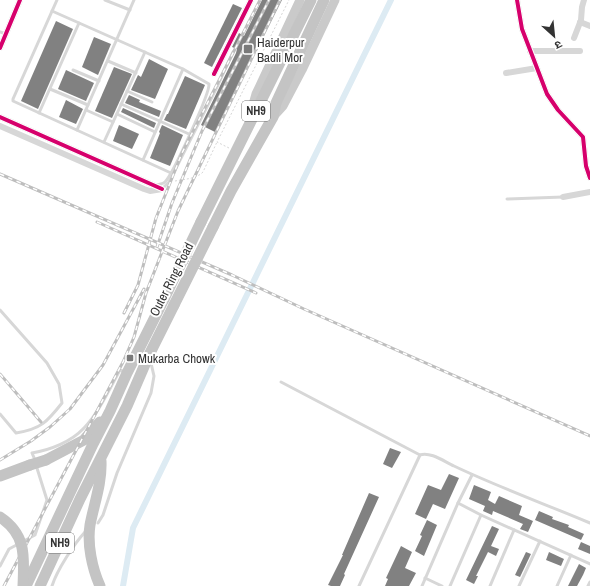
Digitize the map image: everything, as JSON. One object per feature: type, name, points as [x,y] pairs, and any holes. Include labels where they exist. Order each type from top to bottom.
[{"type":"highway","name":"Outer Ring Road","points":[[24,586],[311,0]]},
{"type":"highway","name":"Outer Ring Road","points":[[101,458],[127,406],[149,355],[231,191],[273,117],[276,103],[324,0]]},
{"type":"highway","points":[[0,476],[46,460],[84,440],[110,411]]},
{"type":"highway","name":"NH9","points":[[40,586],[80,499],[101,458]]},
{"type":"highway","points":[[100,586],[92,563],[87,537],[102,473],[101,458]]},
{"type":"highway","points":[[0,517],[9,523],[19,536],[24,553],[24,586]]},
{"type":"main road","name":"Outer Ring Road","points":[[246,131],[256,94],[300,0]]},
{"type":"main road","name":"Outer Ring Road","points":[[273,117],[283,106],[302,70],[335,0]]},
{"type":"street","points":[[0,48],[3,33],[20,0]]},
{"type":"street","points":[[214,74],[251,0]]},
{"type":"street","points":[[517,0],[522,29],[552,101],[558,110],[581,133],[585,140],[586,166],[590,178]]},
{"type":"street","points":[[574,38],[580,22],[584,0]]},
{"type":"street","points":[[580,22],[590,26]]},
{"type":"street","points":[[530,51],[580,51]]},
{"type":"street","points":[[506,73],[537,68]]},
{"type":"street","points":[[0,117],[162,189]]},
{"type":"street","points":[[0,126],[150,191],[162,189]]},
{"type":"street","points":[[581,133],[590,136]]},
{"type":"street","points":[[563,197],[590,192]]},
{"type":"lane","points":[[57,0],[13,99],[14,102],[171,173]]},
{"type":"lane","points":[[106,0],[130,10]]},
{"type":"lane","points":[[77,130],[134,0]]},
{"type":"lane","points":[[52,11],[183,69],[207,82],[209,86],[171,173],[165,182],[156,186],[150,191]]},
{"type":"lane","points":[[39,113],[79,23]]},
{"type":"lane","points":[[104,142],[145,52]]},
{"type":"lane","points":[[162,189],[169,182],[233,52]]},
{"type":"lane","points":[[108,61],[136,73]]},
{"type":"lane","points":[[143,160],[183,69]]},
{"type":"lane","points":[[73,70],[99,81]]},
{"type":"lane","points":[[50,89],[88,105]]},
{"type":"lane","points":[[127,92],[152,102]]},
{"type":"lane","points":[[121,104],[189,134]]},
{"type":"lane","points":[[86,110],[113,122]]},
{"type":"lane","points":[[117,114],[155,132]]},
{"type":"lane","points":[[507,199],[563,197]]},
{"type":"lane","points":[[0,310],[47,364],[59,384],[62,403],[53,415],[41,426],[28,431],[16,433],[0,414]]},
{"type":"lane","points":[[98,523],[103,515],[117,473],[151,393],[154,376],[149,355]]},
{"type":"lane","points":[[0,566],[9,549],[35,535],[47,500],[32,453],[48,450],[70,439],[84,429],[120,370],[127,373]]},
{"type":"lane","points":[[281,382],[420,455],[424,454],[432,456],[472,475],[590,523]]},
{"type":"lane","points":[[360,586],[420,455]]},
{"type":"lane","points":[[422,586],[458,503],[472,475]]},
{"type":"lane","points":[[458,503],[481,515],[590,564]]},
{"type":"lane","points":[[450,586],[481,515]]},
{"type":"lane","points":[[490,586],[514,530]]},
{"type":"lane","points":[[52,586],[55,577],[80,538],[87,537]]},
{"type":"lane","points":[[518,586],[540,541]]},
{"type":"lane","points":[[557,586],[571,555]]},
{"type":"lane","points":[[425,578],[442,586]]},
{"type":"lane","points":[[588,586],[590,582]]},
{"type":"path","points":[[169,182],[192,178],[203,172],[289,0]]},
{"type":"path","points":[[217,142],[231,149]]},
{"type":"building","name":"Haiderpur Badli Mor","points":[[262,0],[282,0],[215,132],[201,125],[236,53],[237,49],[232,47],[239,33],[244,36]]},
{"type":"building","points":[[233,4],[242,8],[212,67],[204,63]]},
{"type":"building","points":[[56,21],[73,29],[38,109],[21,101]]},
{"type":"building","points":[[94,37],[111,44],[98,75],[82,67]]},
{"type":"building","points":[[149,59],[168,69],[155,99],[131,90],[138,75],[141,77]]},
{"type":"building","points":[[114,67],[132,74],[112,118],[95,111]]},
{"type":"building","points":[[66,70],[94,83],[86,101],[58,89]]},
{"type":"building","points":[[185,76],[205,85],[186,129],[164,120]]},
{"type":"building","points":[[129,95],[140,100],[139,102],[161,111],[159,117],[125,103]]},
{"type":"building","points":[[66,100],[83,109],[76,124],[59,117]]},
{"type":"building","points":[[123,108],[156,123],[154,128],[121,112]]},
{"type":"building","points":[[119,125],[139,134],[132,149],[113,141]]},
{"type":"building","points":[[162,125],[183,135],[170,166],[150,158]]},
{"type":"building","points":[[390,448],[401,452],[392,468],[383,464]]},
{"type":"building","points":[[449,474],[459,478],[445,509],[433,504],[426,519],[415,514],[428,485],[441,490]]},
{"type":"building","points":[[474,485],[491,492],[488,500],[495,504],[499,496],[522,506],[519,515],[533,521],[528,532],[520,529],[523,524],[493,511],[492,515],[483,511],[485,506],[469,499]]},
{"type":"building","points":[[369,493],[379,497],[344,574],[345,575],[340,586],[328,585],[343,555]]},
{"type":"building","points":[[539,511],[553,517],[552,519],[569,525],[568,527],[584,534],[581,540],[535,520]]},
{"type":"building","points":[[427,520],[437,525],[424,556],[415,551]]},
{"type":"building","points":[[492,526],[499,529],[491,546],[499,549],[496,556],[488,552],[476,576],[478,576],[474,584],[466,580]]},
{"type":"building","points":[[581,542],[590,546],[590,554],[578,549]]},
{"type":"building","points":[[401,546],[412,552],[405,568],[416,573],[409,586],[385,586],[388,579],[386,578]]},
{"type":"building","points":[[526,552],[531,554],[520,577],[515,575]]},
{"type":"building","points":[[549,552],[564,559],[561,566],[546,560]]},
{"type":"building","points":[[579,564],[586,568],[583,575],[577,586],[568,586]]},
{"type":"waterway","points":[[123,586],[133,528],[391,0]]},
{"type":"railway","points":[[124,313],[138,285],[156,218],[182,153],[260,0]]},
{"type":"railway","points":[[157,247],[172,203],[202,131],[269,0]]},
{"type":"railway","points":[[4,586],[123,362],[134,337],[146,293],[178,211],[280,0]]},
{"type":"railway","points":[[0,174],[232,275],[304,309],[590,436]]},
{"type":"railway","points":[[97,222],[256,293]]},
{"type":"railway","points":[[0,460],[31,441],[50,427],[70,409],[103,365],[144,289]]},
{"type":"railway","points":[[0,374],[41,422]]},
{"type":"cycle path","points":[[0,48],[20,0]]},
{"type":"cycle path","points":[[214,74],[251,0]]},
{"type":"cycle path","points":[[517,0],[522,29],[547,94],[558,110],[583,137],[586,166],[590,178]]},
{"type":"cycle path","points":[[0,117],[162,189]]},
{"type":"place","name":"Haiderpur Badli Mor","points":[[248,49]]},
{"type":"place","name":"Mukarba Chowk","points":[[130,358]]}]
